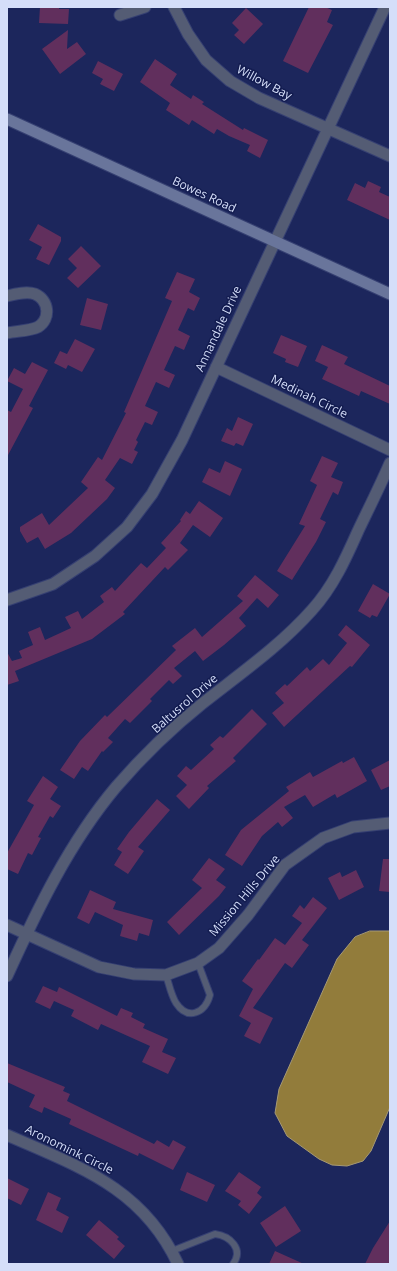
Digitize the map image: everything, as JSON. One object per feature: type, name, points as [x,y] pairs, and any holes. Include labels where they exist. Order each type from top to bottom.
[{"type":"main road","name":"Bowes Road","points":[[7,119],[390,294]]},
{"type":"street","points":[[120,15],[145,7]]},
{"type":"street","name":"Willow Bay","points":[[174,7],[188,34],[206,60],[230,81],[260,98],[390,156]]},
{"type":"street","name":"Annandale Drive","points":[[7,600],[53,584],[95,556],[127,527],[152,494],[166,471],[216,367],[384,7]]},
{"type":"street","points":[[7,296],[29,293],[35,294],[44,301],[47,311],[44,321],[40,326],[7,333]]},
{"type":"street","name":"Medinah Circle","points":[[216,367],[390,450]]},
{"type":"street","name":"Baltusrol Drive","points":[[7,976],[26,934],[72,850],[94,816],[117,786],[171,732],[202,704],[264,657],[313,609],[330,585],[346,558],[390,463]]},
{"type":"street","name":"Mission Hills Drive","points":[[7,925],[99,967],[134,974],[166,975],[198,963],[219,948],[234,933],[286,864],[323,838],[353,827],[390,823]]},
{"type":"street","name":"Aronomink Circle","points":[[7,1135],[88,1171],[110,1184],[140,1208],[172,1251],[178,1264]]},
{"type":"lane","points":[[166,975],[176,1003],[183,1010],[191,1013],[198,1012],[205,1008],[210,995],[198,963]]},
{"type":"lane","points":[[172,1251],[214,1234],[221,1235],[228,1238],[236,1247],[237,1255],[233,1264]]},
{"type":"shaded area","points":[[370,931],[390,931],[390,1107],[371,1151],[363,1161],[347,1166],[332,1165],[319,1159],[287,1136],[275,1113],[279,1089],[337,959],[355,937]]},
{"type":"building","points":[[40,7],[59,7],[59,9],[69,9],[68,24],[39,23]]},
{"type":"building","points":[[309,7],[325,7],[332,10],[327,22],[333,25],[308,73],[283,61]]},
{"type":"building","points":[[246,8],[263,24],[244,44],[234,35],[239,30],[232,23]]},
{"type":"building","points":[[68,30],[67,49],[77,42],[86,54],[60,74],[42,49]]},
{"type":"building","points":[[155,59],[177,74],[170,85],[191,99],[193,95],[204,102],[202,104],[243,130],[244,128],[268,140],[260,158],[247,151],[250,145],[217,129],[214,134],[192,120],[189,125],[166,110],[170,103],[140,82]]},
{"type":"building","points":[[98,61],[123,74],[114,91],[100,84],[103,79],[92,73]]},
{"type":"building","points":[[368,181],[381,187],[379,192],[390,197],[390,220],[347,200],[355,183],[365,188]]},
{"type":"building","points":[[38,224],[61,237],[61,241],[49,265],[36,259],[42,247],[29,240]]},
{"type":"building","points":[[81,246],[101,266],[78,288],[67,278],[77,268],[68,259]]},
{"type":"building","points":[[177,272],[195,279],[189,292],[200,298],[194,311],[188,308],[178,330],[190,336],[184,350],[175,346],[164,370],[175,375],[169,388],[156,382],[145,406],[158,412],[152,425],[145,422],[136,440],[138,442],[134,450],[138,452],[132,464],[120,458],[105,480],[115,488],[107,499],[71,533],[45,549],[38,537],[27,543],[20,531],[20,527],[42,513],[49,525],[88,488],[81,482],[98,457],[102,460],[126,413],[124,412],[172,301],[165,298]]},
{"type":"building","points":[[87,298],[108,304],[101,330],[80,325]]},
{"type":"building","points":[[281,335],[307,346],[298,367],[285,362],[286,359],[273,353]]},
{"type":"building","points":[[75,339],[95,349],[82,372],[68,365],[66,369],[54,363],[60,351],[67,354]]},
{"type":"building","points":[[322,345],[348,357],[344,364],[390,386],[390,404],[361,391],[359,396],[322,379],[328,367],[315,361]]},
{"type":"building","points":[[32,362],[48,370],[29,406],[33,408],[7,457],[7,410],[11,412],[23,389],[7,381],[14,368],[25,374]]},
{"type":"building","points":[[238,417],[253,424],[243,446],[236,443],[234,446],[221,441],[227,428],[232,431]]},
{"type":"building","points":[[322,456],[338,463],[331,477],[343,482],[338,495],[333,492],[320,519],[326,522],[316,542],[292,580],[277,571],[305,526],[299,524],[317,485],[310,481]]},
{"type":"building","points":[[225,461],[242,469],[230,496],[202,482],[209,468],[220,473]]},
{"type":"building","points":[[199,501],[223,518],[210,537],[193,525],[180,543],[188,550],[168,570],[165,567],[123,612],[125,614],[92,639],[15,671],[19,681],[7,685],[7,652],[12,661],[22,658],[19,651],[33,645],[28,632],[40,627],[45,640],[71,628],[65,617],[78,611],[82,619],[104,602],[100,596],[112,587],[115,591],[141,563],[147,568],[166,548],[161,543],[181,521],[180,520],[186,511],[190,514]]},
{"type":"building","points":[[255,575],[279,595],[268,608],[257,598],[239,618],[246,626],[224,645],[203,661],[195,651],[174,668],[182,676],[173,684],[169,680],[150,699],[152,701],[130,723],[125,719],[108,738],[113,742],[103,752],[102,751],[88,771],[82,767],[74,779],[60,770],[80,741],[105,715],[107,717],[176,650],[172,646],[195,628],[202,637],[243,601],[237,596]]},
{"type":"building","points":[[373,584],[390,594],[377,617],[372,615],[370,618],[358,611]]},
{"type":"building","points":[[346,625],[370,645],[352,667],[350,666],[284,727],[272,713],[284,703],[275,693],[285,684],[287,686],[307,667],[310,671],[323,659],[329,665],[347,643],[338,635]]},
{"type":"building","points":[[252,709],[267,724],[233,758],[236,761],[207,786],[209,788],[189,809],[176,796],[187,785],[177,776],[186,766],[191,770],[214,749],[210,745],[220,736],[223,738]]},
{"type":"building","points":[[354,757],[367,781],[337,798],[335,794],[313,807],[305,795],[284,807],[293,818],[282,827],[278,822],[262,836],[242,866],[225,855],[241,830],[289,791],[286,787],[310,772],[313,777],[342,761],[343,763]]},
{"type":"building","points":[[390,760],[390,786],[381,790],[371,770]]},
{"type":"building","points":[[43,776],[58,787],[50,799],[61,806],[53,818],[50,816],[38,837],[41,838],[32,855],[28,853],[18,874],[7,869],[7,853],[34,805],[27,801]]},
{"type":"building","points":[[157,799],[170,810],[138,847],[144,851],[128,874],[114,865],[122,852],[117,849],[129,832]]},
{"type":"building","points":[[209,858],[225,869],[216,880],[226,887],[219,896],[179,935],[167,922],[202,888],[192,880]]},
{"type":"building","points":[[383,859],[390,859],[390,892],[379,891]]},
{"type":"building","points":[[356,870],[364,887],[339,900],[328,878],[340,872],[342,877]]},
{"type":"building","points":[[90,890],[116,902],[113,909],[153,920],[149,936],[139,933],[137,941],[120,936],[123,925],[95,912],[89,924],[77,918]]},
{"type":"building","points":[[313,897],[327,908],[302,940],[309,945],[292,968],[285,963],[253,1008],[273,1018],[260,1044],[244,1036],[251,1023],[239,1016],[253,989],[242,981],[275,938],[285,945],[302,923],[292,916],[300,905],[304,909]]},
{"type":"building","points":[[43,986],[57,992],[59,987],[117,1016],[121,1008],[133,1013],[131,1017],[145,1024],[143,1028],[168,1039],[162,1052],[176,1058],[168,1074],[142,1062],[150,1046],[101,1024],[98,1030],[71,1016],[74,1010],[54,1001],[50,1009],[35,1002]]},
{"type":"building","points":[[7,1063],[65,1087],[63,1091],[70,1094],[67,1101],[154,1144],[157,1140],[169,1147],[173,1140],[186,1147],[173,1170],[139,1153],[138,1156],[69,1124],[71,1119],[44,1107],[42,1113],[29,1107],[35,1095],[7,1082]]},
{"type":"building","points":[[187,1172],[215,1185],[207,1202],[180,1190]]},
{"type":"building","points":[[239,1172],[261,1187],[257,1193],[262,1197],[249,1214],[238,1205],[241,1201],[225,1191]]},
{"type":"building","points":[[7,1178],[29,1189],[21,1205],[7,1198]]},
{"type":"building","points":[[48,1192],[61,1198],[56,1210],[69,1217],[62,1233],[36,1220]]},
{"type":"building","points":[[285,1206],[301,1231],[276,1247],[260,1223]]},
{"type":"building","points":[[99,1220],[119,1237],[117,1239],[125,1246],[114,1259],[86,1235]]},
{"type":"building","points":[[390,1221],[390,1264],[365,1264],[373,1248]]},
{"type":"building","points":[[275,1251],[304,1264],[269,1264]]}]
